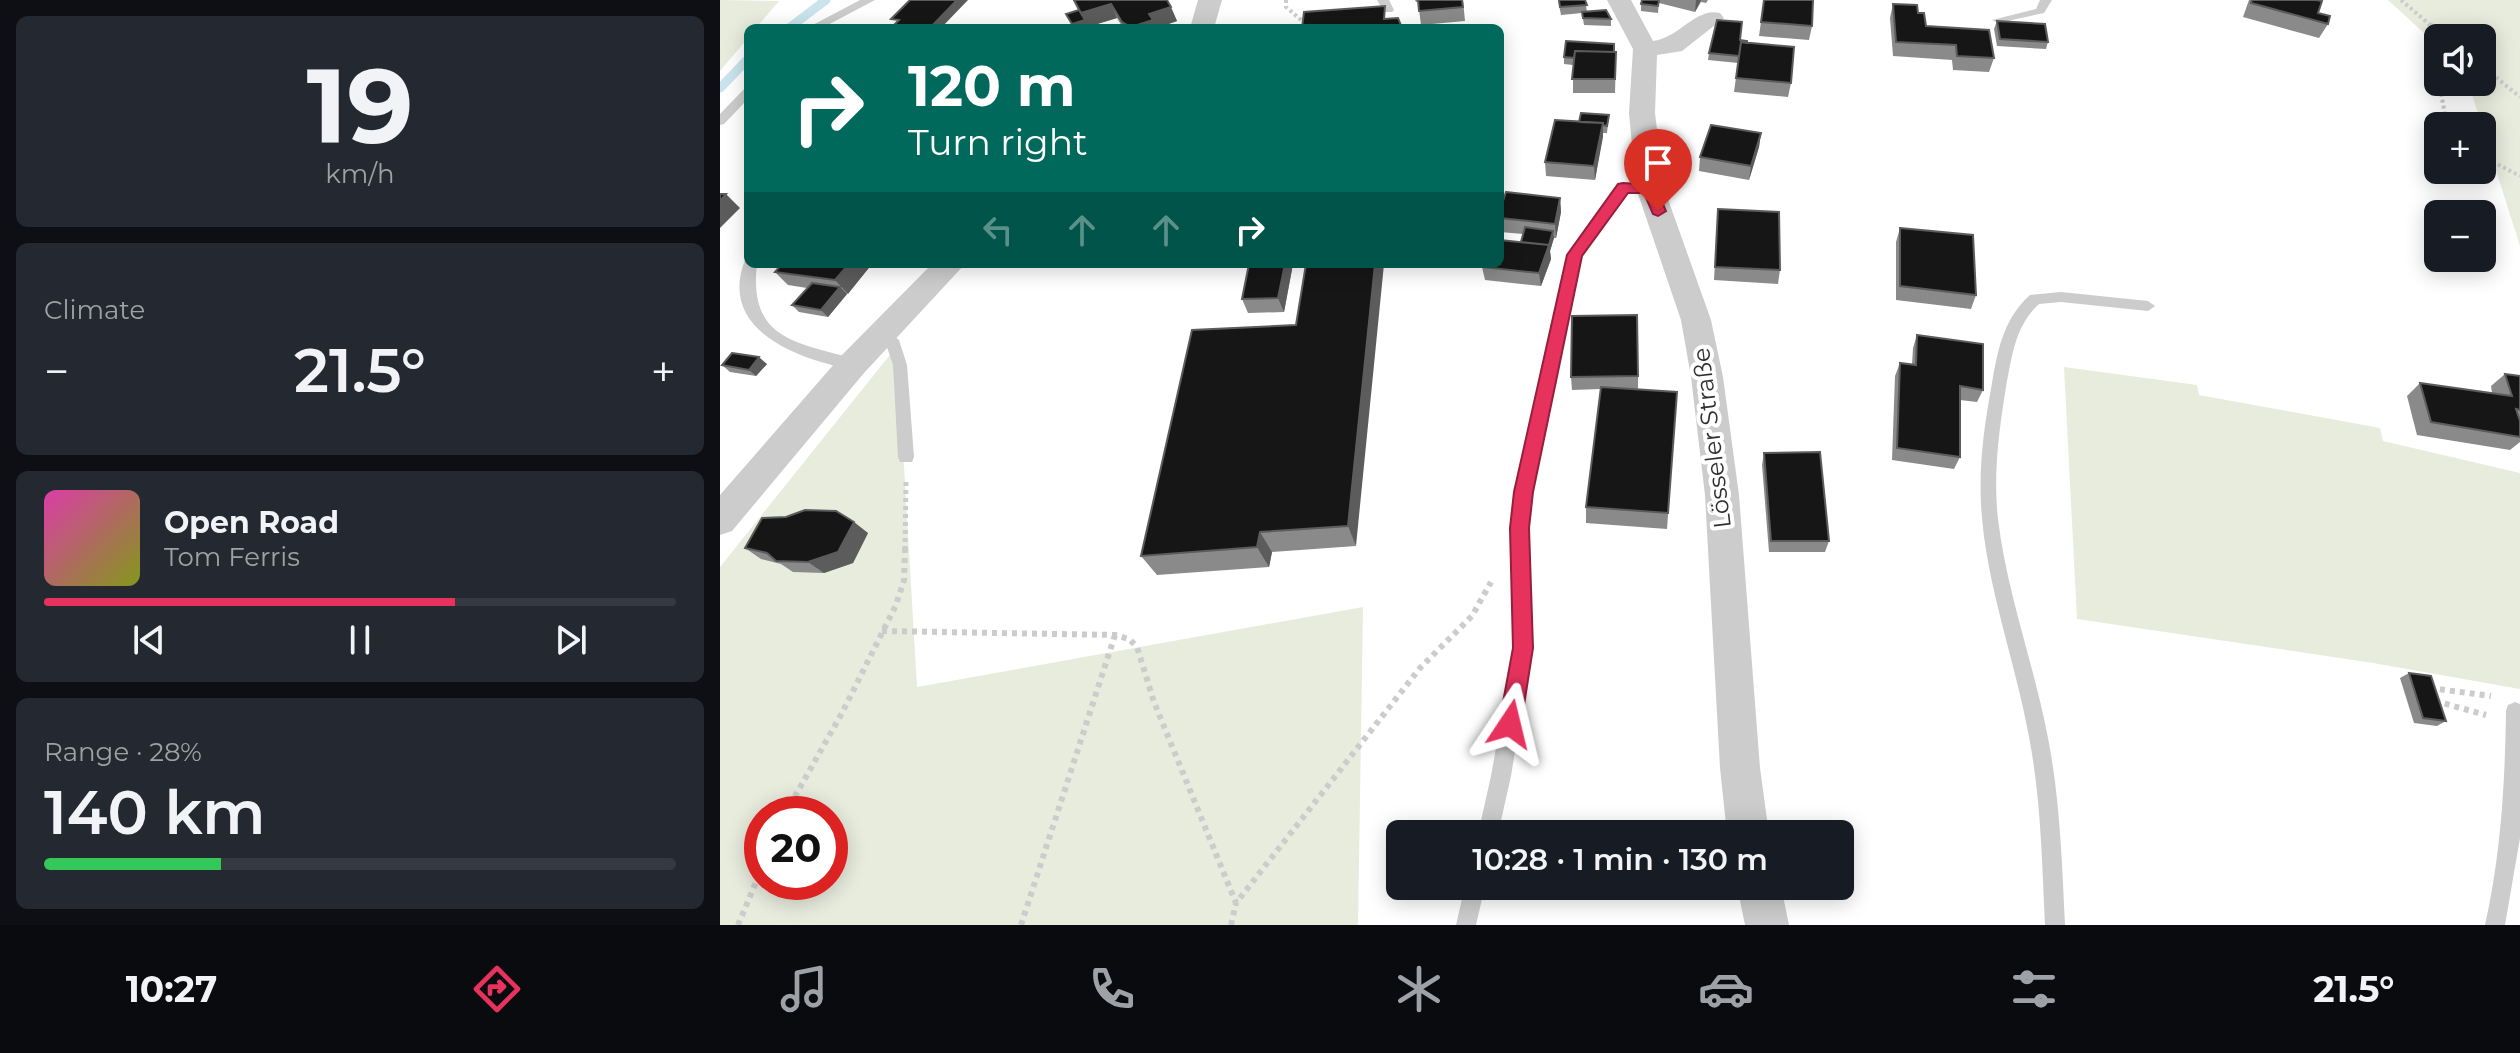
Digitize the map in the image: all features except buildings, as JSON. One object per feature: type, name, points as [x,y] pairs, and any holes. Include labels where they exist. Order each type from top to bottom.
[{"type":"street","points":[[1203,24],[1210,0]]},
{"type":"street","points":[[1619,0],[1645,49],[1673,46],[1712,18]]},
{"type":"street","name":"Lösseler Straße","points":[[1645,49],[1642,113],[1650,188],[1696,320],[1707,377],[1722,495],[1738,742],[1746,820]]},
{"type":"street","points":[[720,520],[853,364],[946,268]]},
{"type":"street","points":[[1762,900],[1767,925]]},
{"type":"lane","points":[[821,24],[869,0]]},
{"type":"lane","points":[[1998,20],[2040,11],[2046,0]]},
{"type":"lane","points":[[720,121],[744,96]]},
{"type":"lane","points":[[1491,820],[1523,648],[1519,528],[1526,478],[1575,255],[1623,188],[1650,188]]},
{"type":"lane","points":[[749,268],[747,279],[751,303],[760,323],[774,339],[806,353],[853,364]]},
{"type":"lane","points":[[2055,925],[2050,821],[2039,737],[1990,519],[1990,464],[1996,401],[2005,347],[2018,319],[2035,299],[2061,297],[2148,306]]},
{"type":"lane","points":[[882,333],[894,344],[900,365],[906,457]]},
{"type":"lane","points":[[2495,925],[2507,877],[2511,710]]},
{"type":"lane","points":[[1466,925],[1472,900]]},
{"type":"path","points":[[1286,0],[1286,7],[1306,24]]},
{"type":"path","points":[[2401,0],[2429,24]]},
{"type":"path","points":[[2496,77],[2520,97]]},
{"type":"path","points":[[2496,163],[2520,176]]},
{"type":"path","points":[[795,796],[842,713],[904,580],[906,457]]},
{"type":"path","points":[[1231,925],[1236,903],[1420,668],[1481,605],[1507,544],[1519,528]]},
{"type":"path","points":[[882,631],[1115,635],[1129,639],[1137,647],[1165,730],[1236,903]]},
{"type":"path","points":[[1021,925],[1115,635]]},
{"type":"path","points":[[2430,687],[2511,710],[2435,702],[2430,687]]},
{"type":"path","points":[[738,925],[749,900]]},
{"type":"shaded area","points":[[720,0],[779,1],[759,24],[744,24],[744,43],[720,71]]},
{"type":"shaded area","points":[[2388,0],[2520,0],[2520,246],[2496,170],[2496,112],[2478,112],[2472,96],[2496,96],[2496,24],[2424,24],[2424,33]]},
{"type":"shaded area","points":[[897,346],[917,687],[1363,607],[1358,925],[720,925],[720,567]]},
{"type":"shaded area","points":[[2064,367],[2197,385],[2199,395],[2380,428],[2383,441],[2520,473],[2520,689],[2373,663],[2077,619]]},
{"type":"waterway","points":[[794,24],[826,0]]},
{"type":"waterway","points":[[720,88],[744,63]]},
{"type":"route","points":[[1510,724],[1523,648],[1519,528],[1553,349],[1575,255],[1623,188],[1650,188],[1658,211]]}]
